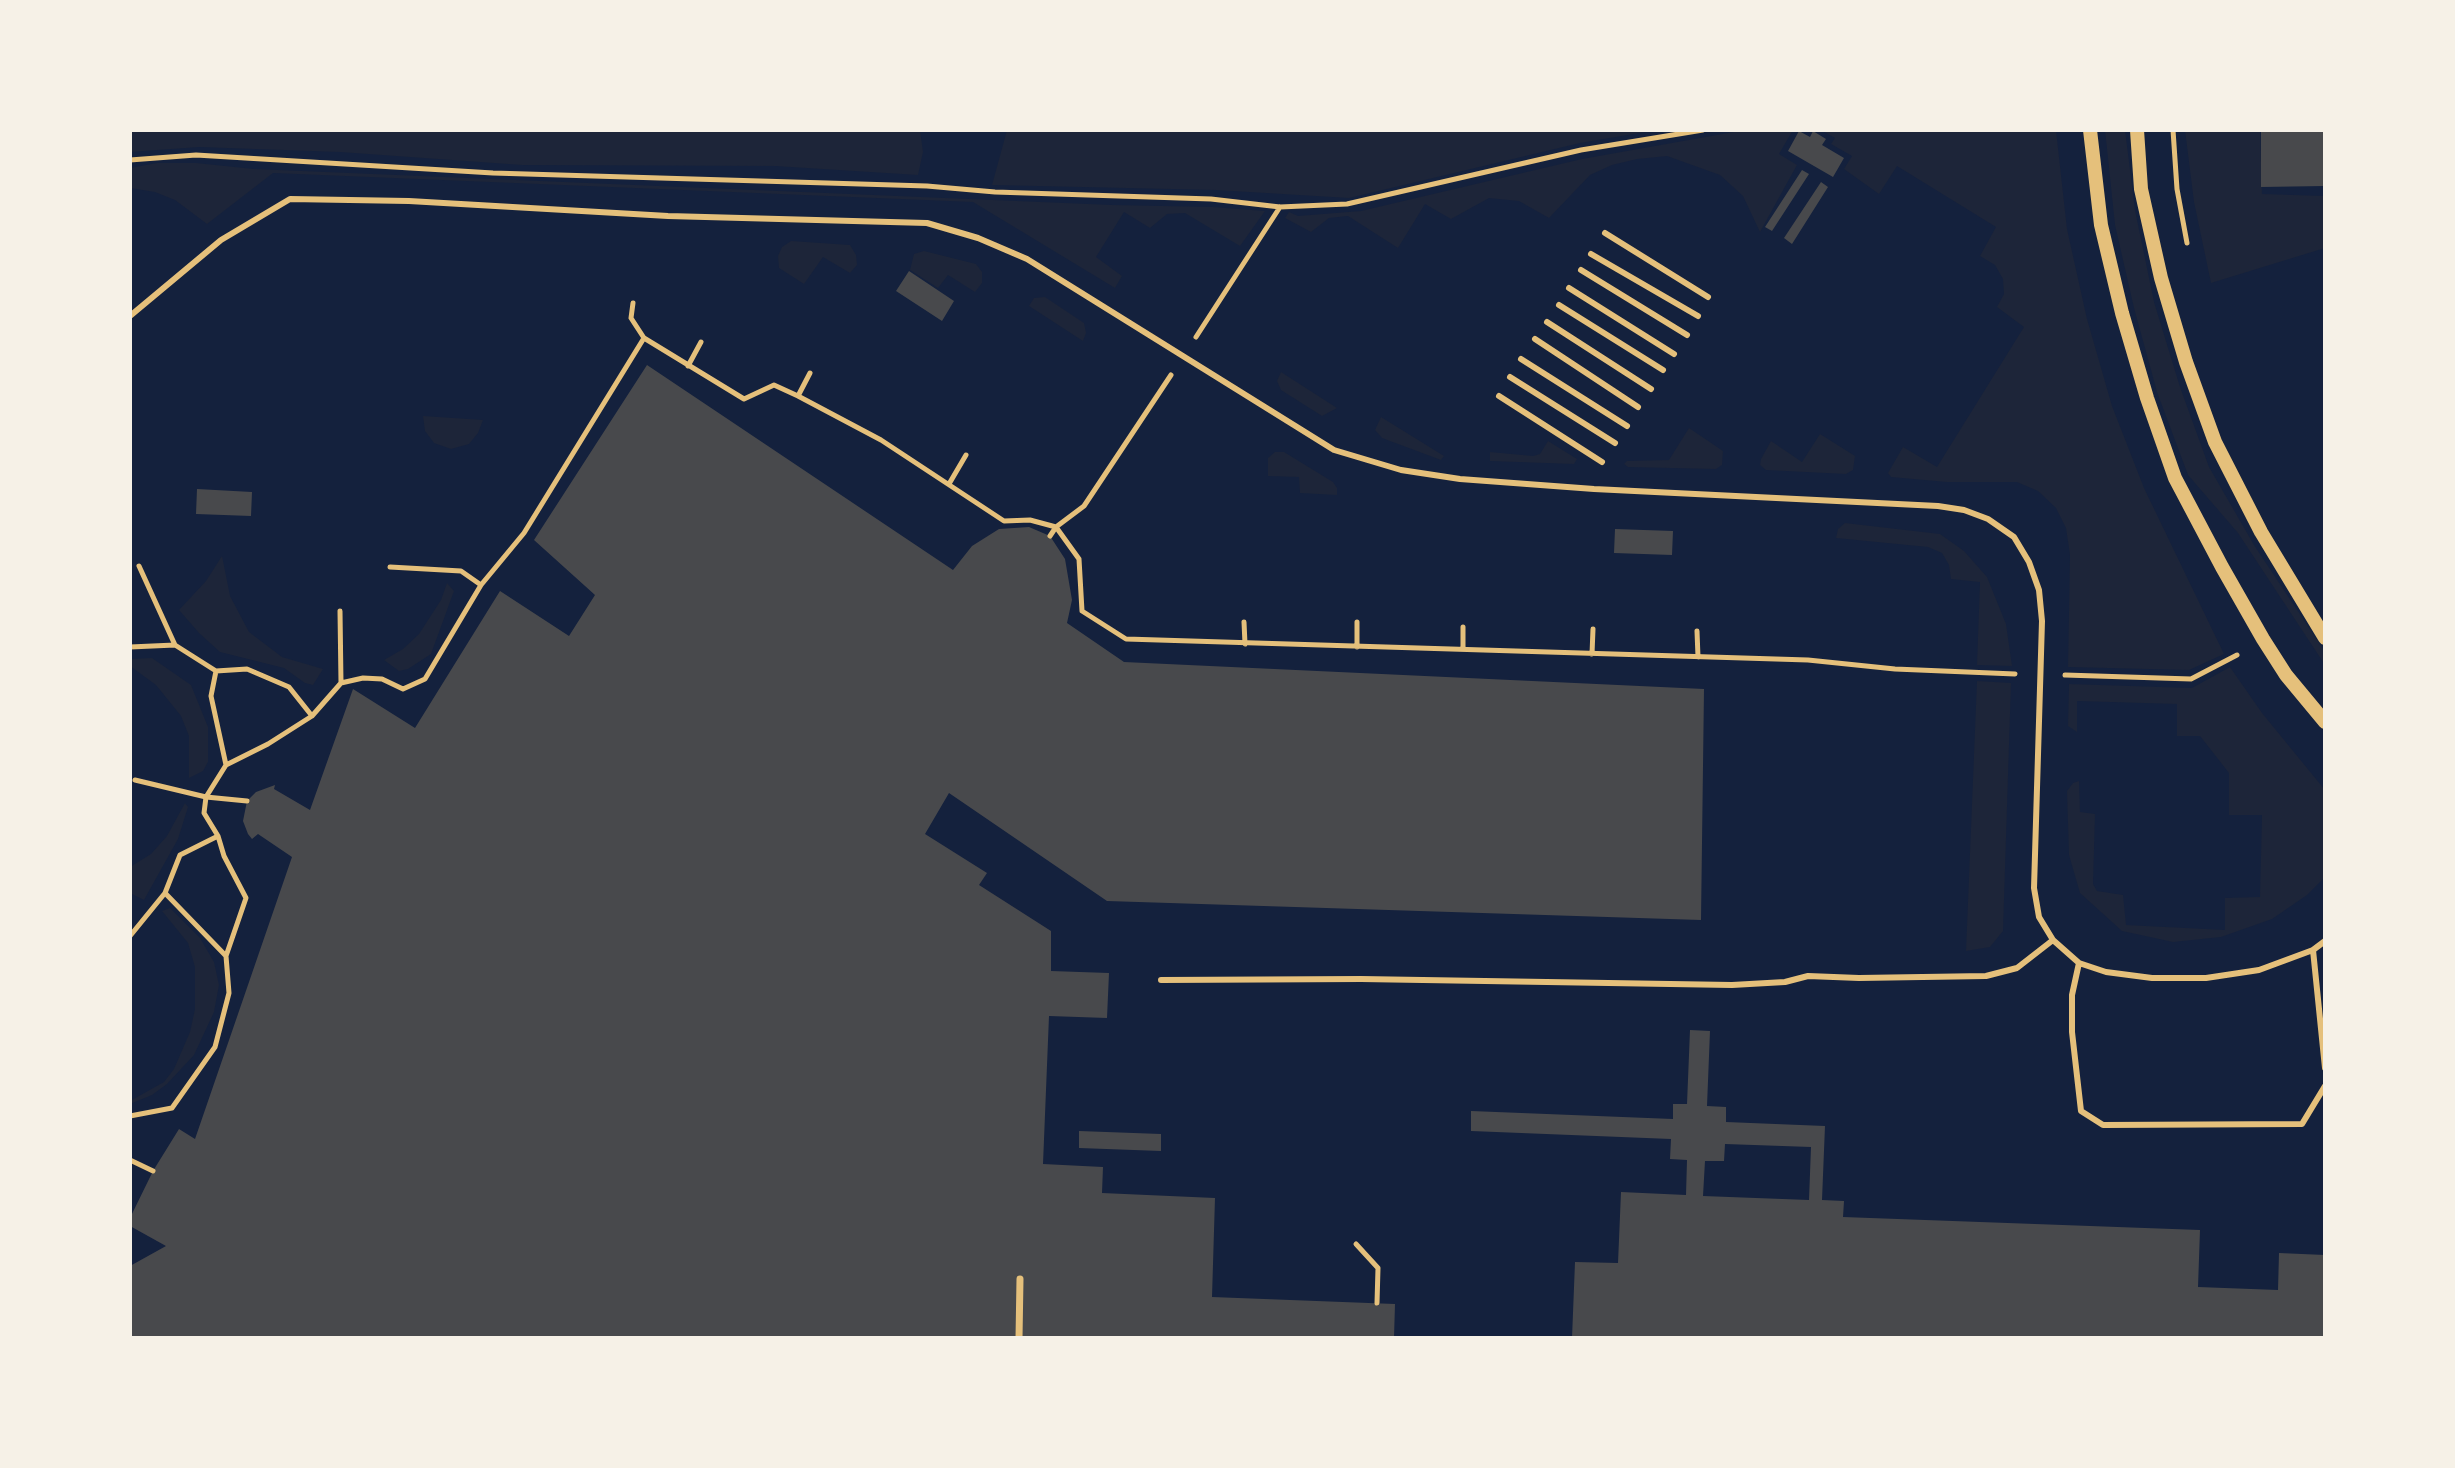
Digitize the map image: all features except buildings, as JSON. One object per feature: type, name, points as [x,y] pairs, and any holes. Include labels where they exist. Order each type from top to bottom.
[{"type":"street","points":[[2090,130],[2101,225],[2122,313],[2175,478],[2263,639],[2286,675],[2325,722]]},
{"type":"street","points":[[2137,130],[2141,189],[2161,278],[2186,362],[2215,442],[2261,532],[2325,638]]},
{"type":"street","points":[[1019,1338],[1020,1279]]},
{"type":"lane","points":[[130,316],[221,240],[290,199],[423,202],[668,216],[927,223],[978,238],[1027,259],[1334,450],[1401,470],[1460,479],[1594,489],[1938,506],[1964,510],[1988,519],[2014,537],[2029,562],[2039,590],[2042,621],[2034,888],[2039,917],[2053,940],[2079,963],[2106,972],[2152,978],[2206,978],[2259,970],[2313,950],[2325,941]]},
{"type":"lane","points":[[1605,233],[1708,297]]},
{"type":"lane","points":[[1591,254],[1698,316]]},
{"type":"lane","points":[[1581,270],[1687,335]]},
{"type":"lane","points":[[1569,288],[1674,354]]},
{"type":"lane","points":[[1559,305],[1663,370]]},
{"type":"lane","points":[[1547,322],[1651,389]]},
{"type":"lane","points":[[1535,339],[1638,407]]},
{"type":"lane","points":[[1521,359],[1627,426]]},
{"type":"lane","points":[[1510,377],[1615,443]]},
{"type":"lane","points":[[1499,396],[1602,462]]},
{"type":"lane","points":[[1161,980],[1361,979],[1732,985],[1785,982],[1808,976],[1986,976],[2017,968],[2053,940]]},
{"type":"lane","points":[[2313,950],[2325,1068]]},
{"type":"lane","points":[[2079,963],[2072,995],[2072,1032],[2081,1111],[2103,1125],[2302,1124],[2325,1086]]},
{"type":"path","points":[[130,160],[196,155],[493,173],[927,186],[995,192],[1211,199],[1280,207],[1347,204],[1581,150],[1703,130]]},
{"type":"path","points":[[2173,130],[2177,189],[2188,245]]},
{"type":"path","points":[[633,303],[631,318],[644,338],[744,399],[774,385],[881,440],[1004,521],[1030,520],[1056,527],[1079,559],[1082,611],[1126,639],[1808,660],[1895,669],[2191,679],[2263,639]]},
{"type":"path","points":[[130,1116],[172,1108],[215,1047],[229,993],[226,956],[246,898],[204,813],[206,797],[226,765],[268,744],[312,716],[341,683],[363,678],[382,679],[403,689],[425,679],[481,585],[524,533],[644,338]]},
{"type":"path","points":[[688,366],[701,342]]},
{"type":"path","points":[[798,396],[810,373]]},
{"type":"path","points":[[949,484],[966,455]]},
{"type":"path","points":[[139,566],[175,645],[216,671],[247,669],[289,687],[312,716]]},
{"type":"path","points":[[390,567],[461,571],[481,585]]},
{"type":"path","points":[[340,611],[341,683]]},
{"type":"path","points":[[1244,622],[1245,644]]},
{"type":"path","points":[[1357,622],[1357,647]]},
{"type":"path","points":[[1463,627],[1463,649]]},
{"type":"path","points":[[1592,654],[1593,629]]},
{"type":"path","points":[[1697,631],[1698,657]]},
{"type":"path","points":[[130,647],[175,645]]},
{"type":"path","points":[[216,671],[211,696],[226,765]]},
{"type":"path","points":[[135,780],[206,797],[247,801]]},
{"type":"path","points":[[130,936],[165,893],[180,855],[218,836]]},
{"type":"path","points":[[165,893],[226,956]]},
{"type":"path","points":[[130,1160],[153,1171]]},
{"type":"path","points":[[1356,1244],[1378,1268],[1377,1303]]},
{"type":"shaded area","points":[[130,130],[920,130],[923,152],[918,175],[775,166],[522,165],[340,152],[199,147],[130,152]]},
{"type":"shaded area","points":[[1007,130],[1657,130],[1580,143],[1349,198],[1216,190],[992,185]]},
{"type":"shaded area","points":[[1745,130],[1793,130],[1779,154],[1797,165],[1760,232],[1743,196],[1720,175],[1667,156],[1612,165],[1590,175],[1549,218],[1519,201],[1489,198],[1451,219],[1425,204],[1398,248],[1348,216],[1329,218],[1311,232],[1285,218],[1289,212],[1298,216],[1361,211],[1582,159]]},
{"type":"shaded area","points":[[1821,130],[2056,130],[2067,229],[2087,319],[2112,406],[2144,488],[2224,654],[2189,670],[2068,667],[2070,555],[2066,528],[2056,508],[2038,491],[2017,482],[1947,482],[1891,477],[1888,473],[1903,447],[1937,467],[2024,327],[1997,307],[2004,294],[2003,279],[1995,265],[1980,256],[1996,227],[1897,166],[1879,194],[1844,169],[1852,156],[1831,144],[1835,138]]},
{"type":"shaded area","points":[[2105,130],[2125,130],[2135,210],[2154,302],[2209,467],[2254,545],[2325,652],[2325,665],[2238,533],[2188,475],[2157,392],[2134,308],[2115,225]]},
{"type":"shaded area","points":[[2185,130],[2260,130],[2262,194],[2325,196],[2325,248],[2211,283],[2194,202]]},
{"type":"shaded area","points":[[157,163],[1265,211],[1240,246],[1185,213],[1167,214],[1150,228],[1124,212],[1096,257],[1122,276],[1115,288],[973,202],[273,173],[207,224],[175,200],[155,192],[130,188],[130,168]]},
{"type":"shaded area","points":[[791,241],[850,245],[857,265],[850,273],[823,257],[804,284],[779,268],[778,256],[782,247]]},
{"type":"shaded area","points":[[924,251],[976,264],[982,272],[982,283],[975,292],[948,275],[938,288],[910,270],[914,254]]},
{"type":"shaded area","points":[[1045,297],[1084,323],[1086,333],[1083,341],[1029,306],[1034,298]]},
{"type":"shaded area","points":[[1281,372],[1337,408],[1322,416],[1281,390],[1277,381]]},
{"type":"shaded area","points":[[423,416],[483,420],[469,444],[451,449],[434,443],[425,431]]},
{"type":"shaded area","points":[[1381,417],[1444,456],[1441,460],[1382,438],[1375,430]]},
{"type":"shaded area","points":[[1689,428],[1723,451],[1722,465],[1716,469],[1628,467],[1624,464],[1627,461],[1669,460]]},
{"type":"shaded area","points":[[1820,434],[1855,456],[1853,470],[1846,474],[1766,470],[1760,465],[1771,441],[1802,462]]},
{"type":"shaded area","points":[[1548,441],[1577,459],[1574,464],[1490,461],[1490,452],[1540,454]]},
{"type":"shaded area","points":[[1275,452],[1284,452],[1333,482],[1337,495],[1300,493],[1299,477],[1268,476],[1268,458]]},
{"type":"shaded area","points":[[1845,523],[1940,534],[1964,551],[1987,577],[2006,624],[2012,666],[1977,665],[1980,582],[1951,579],[1949,565],[1942,553],[1928,547],[1836,538],[1838,529]]},
{"type":"shaded area","points":[[222,556],[230,596],[249,632],[282,657],[323,669],[313,685],[284,668],[220,652],[179,610],[206,581]]},
{"type":"shaded area","points":[[447,583],[454,591],[431,654],[408,669],[399,671],[384,660],[403,649],[419,634],[441,600]]},
{"type":"shaded area","points":[[152,658],[191,685],[208,727],[208,762],[203,771],[189,778],[189,736],[181,716],[156,685],[130,666],[130,659]]},
{"type":"shaded area","points":[[2230,667],[2262,713],[2325,790],[2325,877],[2307,895],[2272,919],[2221,937],[2173,942],[2122,931],[2080,893],[2069,855],[2067,791],[2073,783],[2079,781],[2080,812],[2095,814],[2093,884],[2097,891],[2123,895],[2126,925],[2225,930],[2225,898],[2260,897],[2262,815],[2229,815],[2229,773],[2200,736],[2177,736],[2177,704],[2077,701],[2077,732],[2068,726],[2069,684],[2192,688]]},
{"type":"shaded area","points":[[1977,681],[2011,683],[2003,931],[1990,947],[1966,951]]},
{"type":"shaded area","points":[[185,803],[188,807],[178,839],[144,900],[130,893],[130,867],[151,854],[167,836]]},
{"type":"shaded area","points":[[170,908],[200,938],[214,962],[219,985],[214,1012],[194,1055],[167,1084],[152,1095],[130,1104],[130,1101],[164,1082],[174,1069],[190,1032],[195,1009],[195,967],[188,943],[162,911]]}]
